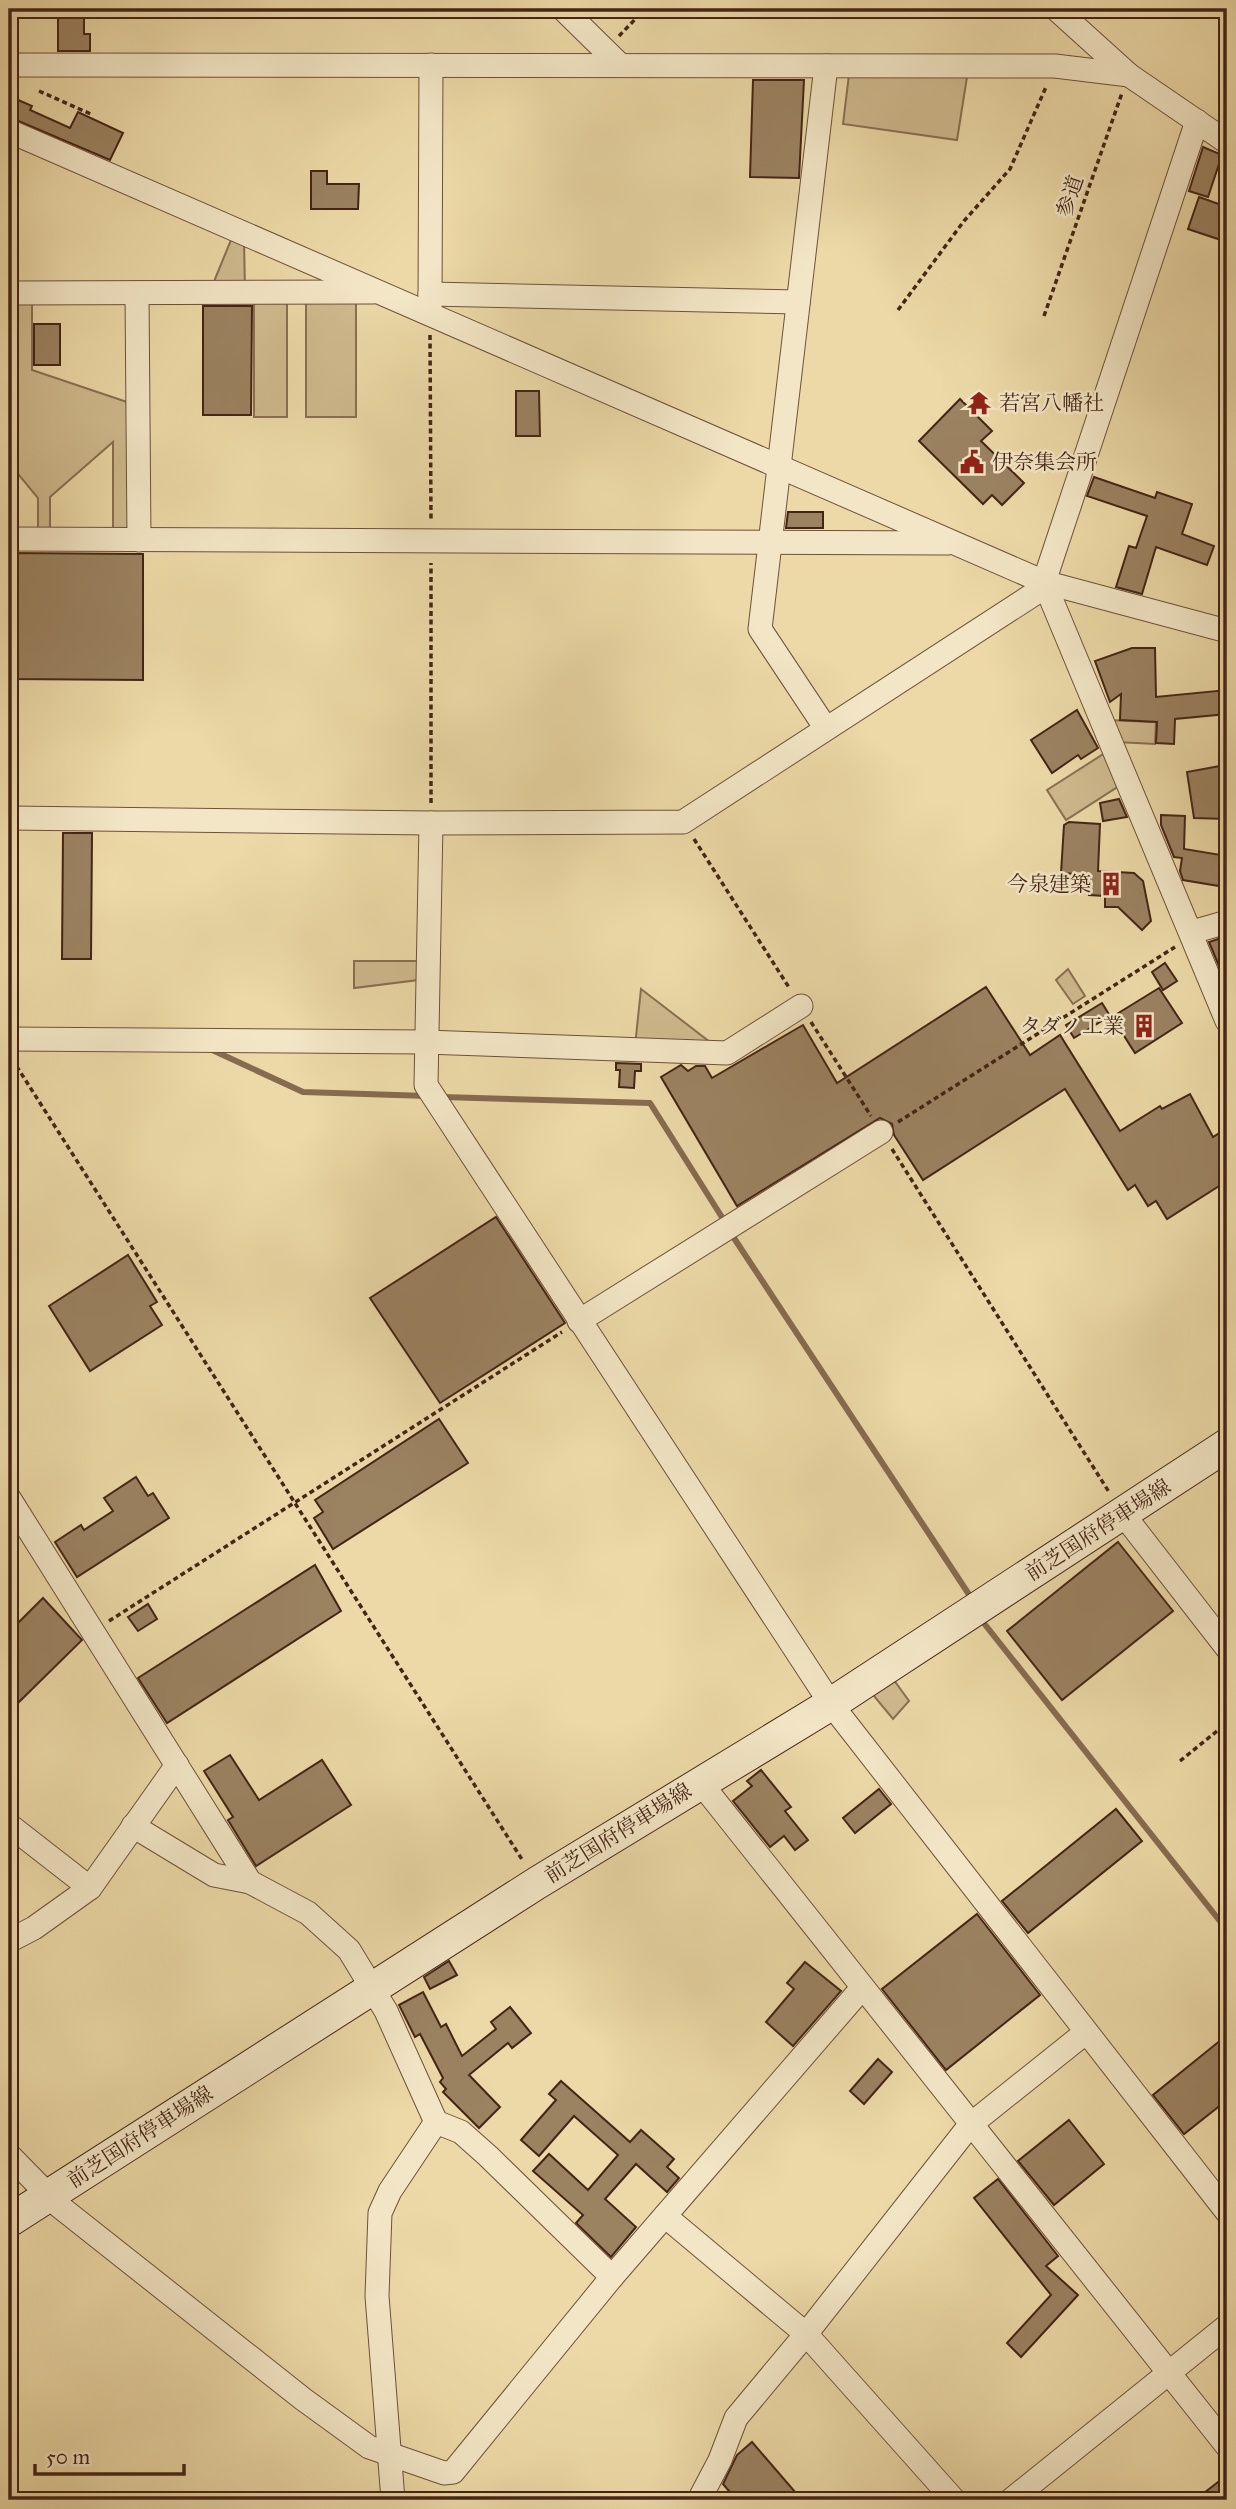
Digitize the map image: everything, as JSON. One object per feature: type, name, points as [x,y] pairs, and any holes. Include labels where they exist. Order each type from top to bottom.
[{"type":"main road","name":"前芝国府停車場線","points":[[9,2221],[537,1883],[831,1704],[1227,1445]]},
{"type":"street","points":[[563,9],[612,57]]},
{"type":"street","points":[[1056,9],[1127,81],[1224,134]]},
{"type":"street","points":[[9,65],[431,65],[612,57],[826,65],[1055,66],[1127,81]]},
{"type":"street","points":[[430,303],[431,65]]},
{"type":"street","points":[[825,727],[760,629],[767,542],[826,65]]},
{"type":"street","points":[[9,818],[431,823],[683,822],[825,727],[1034,594],[1044,582],[1197,121]]},
{"type":"street","points":[[9,131],[383,292],[430,303],[778,464],[1044,582],[1227,631]]},
{"type":"street","points":[[9,293],[383,292]]},
{"type":"street","points":[[137,293],[139,540]]},
{"type":"street","points":[[430,303],[797,302]]},
{"type":"street","points":[[9,540],[955,543]]},
{"type":"street","points":[[1044,582],[1227,1021]]},
{"type":"street","points":[[431,823],[426,1085],[831,1704],[1227,2213]]},
{"type":"street","points":[[1192,932],[1227,922]]},
{"type":"street","points":[[9,1039],[425,1042],[727,1053],[800,1006]]},
{"type":"street","points":[[579,1321],[881,1132]]},
{"type":"street","points":[[9,1498],[250,1882]]},
{"type":"street","points":[[1123,1514],[1227,1648]]},
{"type":"street","points":[[9,1941],[34,1928],[90,1888],[177,1765]]},
{"type":"street","points":[[700,1782],[1227,2446]]},
{"type":"street","points":[[134,1826],[214,1875],[250,1882],[308,1913],[349,1950],[374,1987],[436,2122],[461,2132],[480,2148],[612,2277]]},
{"type":"street","points":[[13,1828],[90,1888]]},
{"type":"street","points":[[9,2155],[49,2196],[303,2399],[369,2447],[444,2473],[453,2472],[612,2277],[862,1988]]},
{"type":"street","points":[[699,2500],[720,2460],[736,2417],[806,2334],[970,2125],[1085,2033]]},
{"type":"street","points":[[393,2500],[387,2452],[377,2297],[380,2213],[390,2191],[436,2122]]},
{"type":"street","points":[[665,2216],[806,2334],[954,2500]]},
{"type":"street","points":[[1012,2500],[1227,2326]]},
{"type":"path","points":[[612,57],[645,9]]},
{"type":"path","points":[[898,310],[964,221],[1010,169],[1055,66]]},
{"type":"path","name":"参道","points":[[1044,316],[1127,81]]},
{"type":"path","points":[[39,91],[93,115]]},
{"type":"path","points":[[430,303],[431,823]]},
{"type":"path","points":[[683,822],[1123,1514]]},
{"type":"path","points":[[881,1132],[1176,947],[1192,932]]},
{"type":"path","points":[[9,1054],[537,1883]]},
{"type":"path","points":[[93,1632],[579,1321]]},
{"type":"path","points":[[1180,1761],[1227,1723]]},
{"type":"shaded area","points":[[849,75],[967,77],[957,140],[843,124]]},
{"type":"shaded area","points":[[233,235],[244,240],[245,290],[215,290],[215,279]]},
{"type":"shaded area","points":[[9,299],[32,299],[32,370],[133,404],[133,533],[113,533],[113,442],[50,497],[50,533],[38,533],[38,498],[9,463]]},
{"type":"shaded area","points":[[254,299],[287,299],[287,417],[254,417]]},
{"type":"shaded area","points":[[306,299],[356,299],[356,417],[306,417]]},
{"type":"shaded area","points":[[1107,720],[1156,722],[1155,744],[1116,742]]},
{"type":"shaded area","points":[[1108,751],[1122,784],[1066,820],[1047,790]]},
{"type":"shaded area","points":[[354,961],[418,961],[418,980],[354,988]]},
{"type":"shaded area","points":[[1068,969],[1085,996],[1073,1004],[1056,980]]},
{"type":"shaded area","points":[[641,989],[719,1049],[635,1046]]},
{"type":"shaded area","points":[[891,1676],[909,1701],[893,1719],[869,1690]]},
{"type":"building","points":[[58,9],[84,9],[84,34],[90,34],[90,51],[58,51]]},
{"type":"building","points":[[753,80],[804,80],[799,178],[750,177]]},
{"type":"building","points":[[9,96],[32,106],[30,110],[70,128],[78,112],[123,133],[110,160],[9,117]]},
{"type":"building","points":[[1203,147],[1222,155],[1208,197],[1189,191]]},
{"type":"building","points":[[311,171],[327,171],[327,184],[359,184],[358,209],[311,209]]},
{"type":"building","points":[[1199,197],[1227,207],[1227,242],[1188,229]]},
{"type":"building","points":[[203,306],[252,306],[251,415],[203,415]]},
{"type":"building","points":[[34,324],[60,324],[60,365],[34,365]]},
{"type":"building","points":[[516,391],[539,391],[540,436],[516,436]]},
{"type":"building","name":"伊奈集会所","points":[[960,399],[992,431],[981,441],[1024,483],[1002,505],[992,495],[983,504],[919,441]]},
{"type":"building","points":[[1094,477],[1155,498],[1157,492],[1192,504],[1182,534],[1214,546],[1207,565],[1156,547],[1142,594],[1116,587],[1129,546],[1136,548],[1147,516],[1087,496]]},
{"type":"building","points":[[788,512],[823,512],[823,528],[786,528]]},
{"type":"building","points":[[9,553],[143,554],[143,680],[9,679]]},
{"type":"building","points":[[1132,648],[1155,648],[1156,697],[1227,690],[1227,714],[1175,719],[1174,744],[1156,743],[1157,722],[1120,720],[1121,694],[1110,702],[1095,661]]},
{"type":"building","points":[[1077,710],[1098,748],[1081,759],[1078,755],[1052,773],[1031,740]]},
{"type":"building","points":[[1220,766],[1227,819],[1194,818],[1187,772]]},
{"type":"building","points":[[1119,799],[1127,817],[1103,821],[1100,803]]},
{"type":"building","points":[[1161,815],[1185,816],[1184,849],[1227,856],[1225,887],[1183,880],[1180,871],[1182,858],[1174,857],[1161,825]]},
{"type":"building","points":[[1069,822],[1100,824],[1098,871],[1134,873],[1143,881],[1151,921],[1142,930],[1118,907],[1105,907],[1105,896],[1089,895],[1090,875],[1061,873],[1064,825]]},
{"type":"building","points":[[63,833],[92,833],[91,959],[62,959]]},
{"type":"building","points":[[1227,936],[1227,985],[1209,942]]},
{"type":"building","points":[[1165,963],[1177,981],[1163,990],[1152,972]]},
{"type":"building","points":[[986,987],[1030,1055],[1060,1035],[1120,1131],[1160,1106],[1162,1109],[1190,1094],[1213,1137],[1227,1128],[1227,1181],[1167,1219],[1156,1201],[1148,1206],[1135,1185],[1128,1190],[1065,1089],[923,1180],[894,1135],[892,1124],[880,1118],[737,1206],[661,1077],[681,1065],[688,1071],[696,1066],[705,1066],[712,1078],[803,1025],[837,1083]]},
{"type":"building","name":"タダノ工業","points":[[1159,988],[1182,1023],[1135,1053],[1112,1017]]},
{"type":"building","points":[[1102,1003],[1110,1016],[1074,1038],[1066,1025]]},
{"type":"building","points":[[616,1063],[641,1064],[641,1071],[635,1071],[634,1088],[619,1087],[620,1070],[616,1070]]},
{"type":"building","points":[[496,1217],[565,1323],[440,1403],[370,1298]]},
{"type":"building","points":[[128,1255],[157,1302],[150,1306],[162,1325],[90,1371],[49,1306]]},
{"type":"building","points":[[439,1419],[468,1463],[333,1549],[314,1518],[323,1512],[315,1500]]},
{"type":"building","points":[[136,1477],[148,1496],[153,1493],[169,1518],[77,1577],[55,1542],[81,1525],[84,1530],[113,1511],[104,1498]]},
{"type":"building","points":[[1118,1542],[1173,1611],[1062,1700],[1007,1631]]},
{"type":"building","points":[[315,1565],[341,1611],[167,1723],[138,1678]]},
{"type":"building","points":[[43,1598],[82,1640],[18,1703],[9,1693],[9,1632]]},
{"type":"building","points":[[148,1604],[157,1619],[138,1631],[128,1617]]},
{"type":"building","points":[[230,1755],[259,1800],[322,1760],[351,1805],[256,1866],[228,1820],[233,1817],[204,1771]]},
{"type":"building","points":[[761,1770],[791,1807],[785,1811],[808,1840],[795,1850],[784,1836],[770,1847],[733,1801],[752,1786],[747,1781]]},
{"type":"building","points":[[879,1789],[891,1804],[855,1833],[843,1818]]},
{"type":"building","points":[[1116,1809],[1142,1841],[1028,1933],[1002,1901]]},
{"type":"building","points":[[977,1914],[1040,1995],[946,2070],[882,1989]]},
{"type":"building","points":[[449,1961],[457,1975],[430,1989],[424,1977]]},
{"type":"building","points":[[805,1962],[841,1991],[793,2046],[766,2022],[794,1989],[787,1983]]},
{"type":"building","points":[[423,1992],[441,2027],[446,2024],[462,2056],[496,2029],[491,2022],[510,2007],[531,2033],[512,2048],[508,2043],[469,2075],[500,2107],[479,2128],[443,2092],[446,2089],[440,2082],[443,2078],[420,2034],[415,2037],[399,2005]]},
{"type":"building","points":[[1227,2035],[1227,2100],[1184,2134],[1153,2095]]},
{"type":"building","points":[[878,2059],[892,2072],[864,2104],[850,2091]]},
{"type":"building","points":[[561,2081],[630,2142],[641,2130],[674,2159],[667,2167],[679,2178],[667,2192],[636,2164],[605,2199],[636,2227],[611,2257],[576,2223],[583,2215],[533,2171],[549,2154],[588,2190],[618,2155],[574,2116],[539,2156],[521,2140],[556,2100],[549,2094]]},
{"type":"building","points":[[1069,2120],[1104,2164],[1054,2205],[1018,2161]]},
{"type":"building","points":[[998,2179],[1058,2256],[1046,2266],[1078,2295],[1021,2357],[1007,2343],[1051,2295],[974,2198]]},
{"type":"building","points":[[752,2442],[802,2500],[719,2500],[729,2491],[723,2484],[737,2455]]},
{"type":"building","points":[[1227,2475],[1227,2500],[1195,2500]]},
{"type":"waterway","points":[[210,1049],[303,1092],[427,1096]]},
{"type":"waterway","points":[[442,1097],[650,1103],[725,1222]]},
{"type":"waterway","points":[[730,1232],[972,1599]]},
{"type":"waterway","points":[[979,1617],[1227,1930]]},
{"type":"place","name":"若宮八幡社","points":[[979,403]]},
{"type":"place","name":"伊奈集会所","points":[[972,462]]},
{"type":"place","name":"今泉建築","points":[[1111,884]]},
{"type":"place","name":"タダノ工業","points":[[1144,1026]]}]
